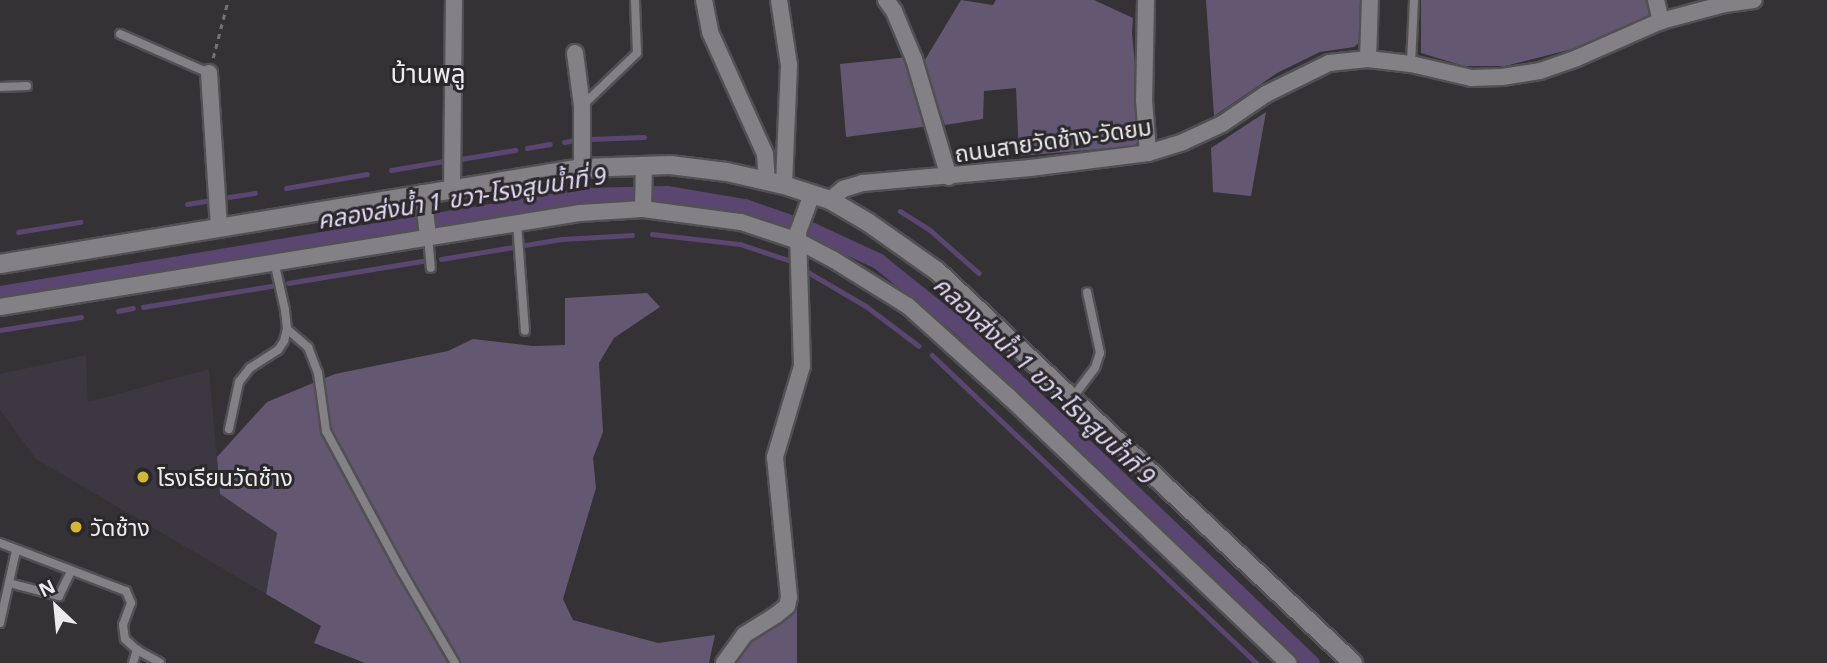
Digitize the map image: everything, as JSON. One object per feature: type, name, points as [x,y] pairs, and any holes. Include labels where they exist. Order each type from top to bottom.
[{"type":"main road","points":[[0,264],[219,228],[424,200],[452,189],[582,168],[644,173],[705,169],[776,183],[830,200],[899,242],[937,271],[1353,663]]},
{"type":"street","points":[[452,189],[454,0]]},
{"type":"street","points":[[704,0],[710,32],[776,183]]},
{"type":"street","points":[[776,183],[789,65],[779,0]]},
{"type":"street","points":[[886,0],[894,11],[914,59],[949,177]]},
{"type":"street","points":[[1146,0],[1144,100],[1148,153]]},
{"type":"street","points":[[1368,59],[1370,0]]},
{"type":"street","points":[[1656,0],[1661,21]]},
{"type":"street","name":"ถนนสายวัดช้าง-วัดยม","points":[[830,200],[843,189],[863,183],[949,177],[1148,153],[1183,142],[1222,124],[1266,94],[1329,63],[1368,59],[1411,64],[1471,78],[1540,71],[1661,21],[1724,2],[1754,0]]},
{"type":"street","points":[[575,54],[582,106],[582,168]]},
{"type":"street","points":[[209,73],[219,228]]},
{"type":"street","points":[[643,204],[644,173]]},
{"type":"street","points":[[724,663],[744,635],[787,606],[789,597],[775,457],[802,366],[798,237],[811,194]]},
{"type":"street","points":[[424,200],[427,233]]},
{"type":"street","points":[[0,307],[427,233],[517,226],[643,204],[741,222],[798,237],[874,282],[908,306],[1008,396],[1288,663]]},
{"type":"lane","points":[[582,106],[637,53],[635,0]]},
{"type":"lane","points":[[1411,64],[1414,0]]},
{"type":"lane","points":[[121,34],[209,73]]},
{"type":"lane","points":[[0,87],[26,86]]},
{"type":"lane","points":[[517,226],[525,331]]},
{"type":"lane","points":[[427,233],[431,268]]},
{"type":"lane","points":[[229,429],[239,382],[250,368],[278,350],[287,329],[274,261]]},
{"type":"lane","points":[[1073,397],[1095,369],[1100,353],[1087,292]]},
{"type":"lane","points":[[287,329],[308,347],[318,373],[326,431],[455,663]]},
{"type":"lane","points":[[0,543],[125,592],[131,603],[123,625],[125,639],[137,650],[160,663]]},
{"type":"lane","points":[[0,623],[16,551]]},
{"type":"lane","points":[[9,583],[59,596],[71,571]]},
{"type":"lane","points":[[133,663],[137,650]]},
{"type":"path","points":[[209,73],[228,0]]},
{"type":"shaded area","points":[[961,0],[993,5],[996,0],[1094,0],[1133,18],[1132,33],[1142,139],[1134,146],[1019,156],[1016,88],[984,91],[983,119],[945,125],[923,63]]},
{"type":"shaded area","points":[[1206,0],[1364,0],[1362,40],[1354,47],[1320,52],[1277,73],[1214,116]]},
{"type":"shaded area","points":[[1421,0],[1653,0],[1653,16],[1584,46],[1505,66],[1464,66],[1421,53]]},
{"type":"shaded area","points":[[908,57],[930,126],[846,137],[840,64]]},
{"type":"shaded area","points":[[1266,112],[1251,196],[1213,192],[1211,148]]},
{"type":"shaded area","points":[[647,293],[660,307],[614,338],[599,363],[603,432],[593,458],[596,488],[563,599],[573,620],[658,643],[715,635],[709,663],[365,663],[314,643],[321,626],[266,594],[277,533],[220,494],[217,457],[267,402],[335,374],[448,351],[473,339],[533,346],[565,345],[565,298]]},
{"type":"shaded area","name":"โรงเรียนวัดช้าง","points":[[86,355],[88,402],[209,369],[220,494],[277,533],[266,594],[36,459],[0,410],[0,374]]},
{"type":"shaded area","points":[[797,609],[797,663],[733,663],[741,649]]},
{"type":"waterway","points":[[589,139],[644,137]]},
{"type":"waterway","points":[[564,142],[577,140]]},
{"type":"waterway","points":[[527,148],[550,144]]},
{"type":"waterway","points":[[461,159],[515,150]]},
{"type":"waterway","points":[[391,170],[445,161]]},
{"type":"waterway","points":[[286,188],[367,174]]},
{"type":"waterway","points":[[229,197],[255,193]]},
{"type":"waterway","name":"คลองส่งน้ำ 1 ขวา-โรงสูบน้ำที่ 9","points":[[0,294],[585,196],[667,194],[745,207],[813,231],[878,261],[960,327],[1312,663]]},
{"type":"waterway","points":[[187,204],[212,200]]},
{"type":"waterway","points":[[900,211],[930,230],[979,273]]},
{"type":"waterway","points":[[18,232],[80,222]]},
{"type":"waterway","points":[[652,234],[740,244],[788,260]]},
{"type":"waterway","points":[[441,259],[562,239],[632,235]]},
{"type":"waterway","points":[[288,283],[423,261]]},
{"type":"waterway","points":[[806,271],[866,306],[919,346]]},
{"type":"waterway","points":[[143,307],[271,286]]},
{"type":"waterway","points":[[118,311],[133,308]]},
{"type":"waterway","points":[[0,330],[81,317]]},
{"type":"waterway","points":[[932,355],[1256,663]]},
{"type":"place","name":"โรงเรียนวัดช้าง","points":[[143,477]]},
{"type":"place","name":"วัดช้าง","points":[[76,527]]},
{"type":"district","name":"บ้านพลู","points":[[428,74]]}]
